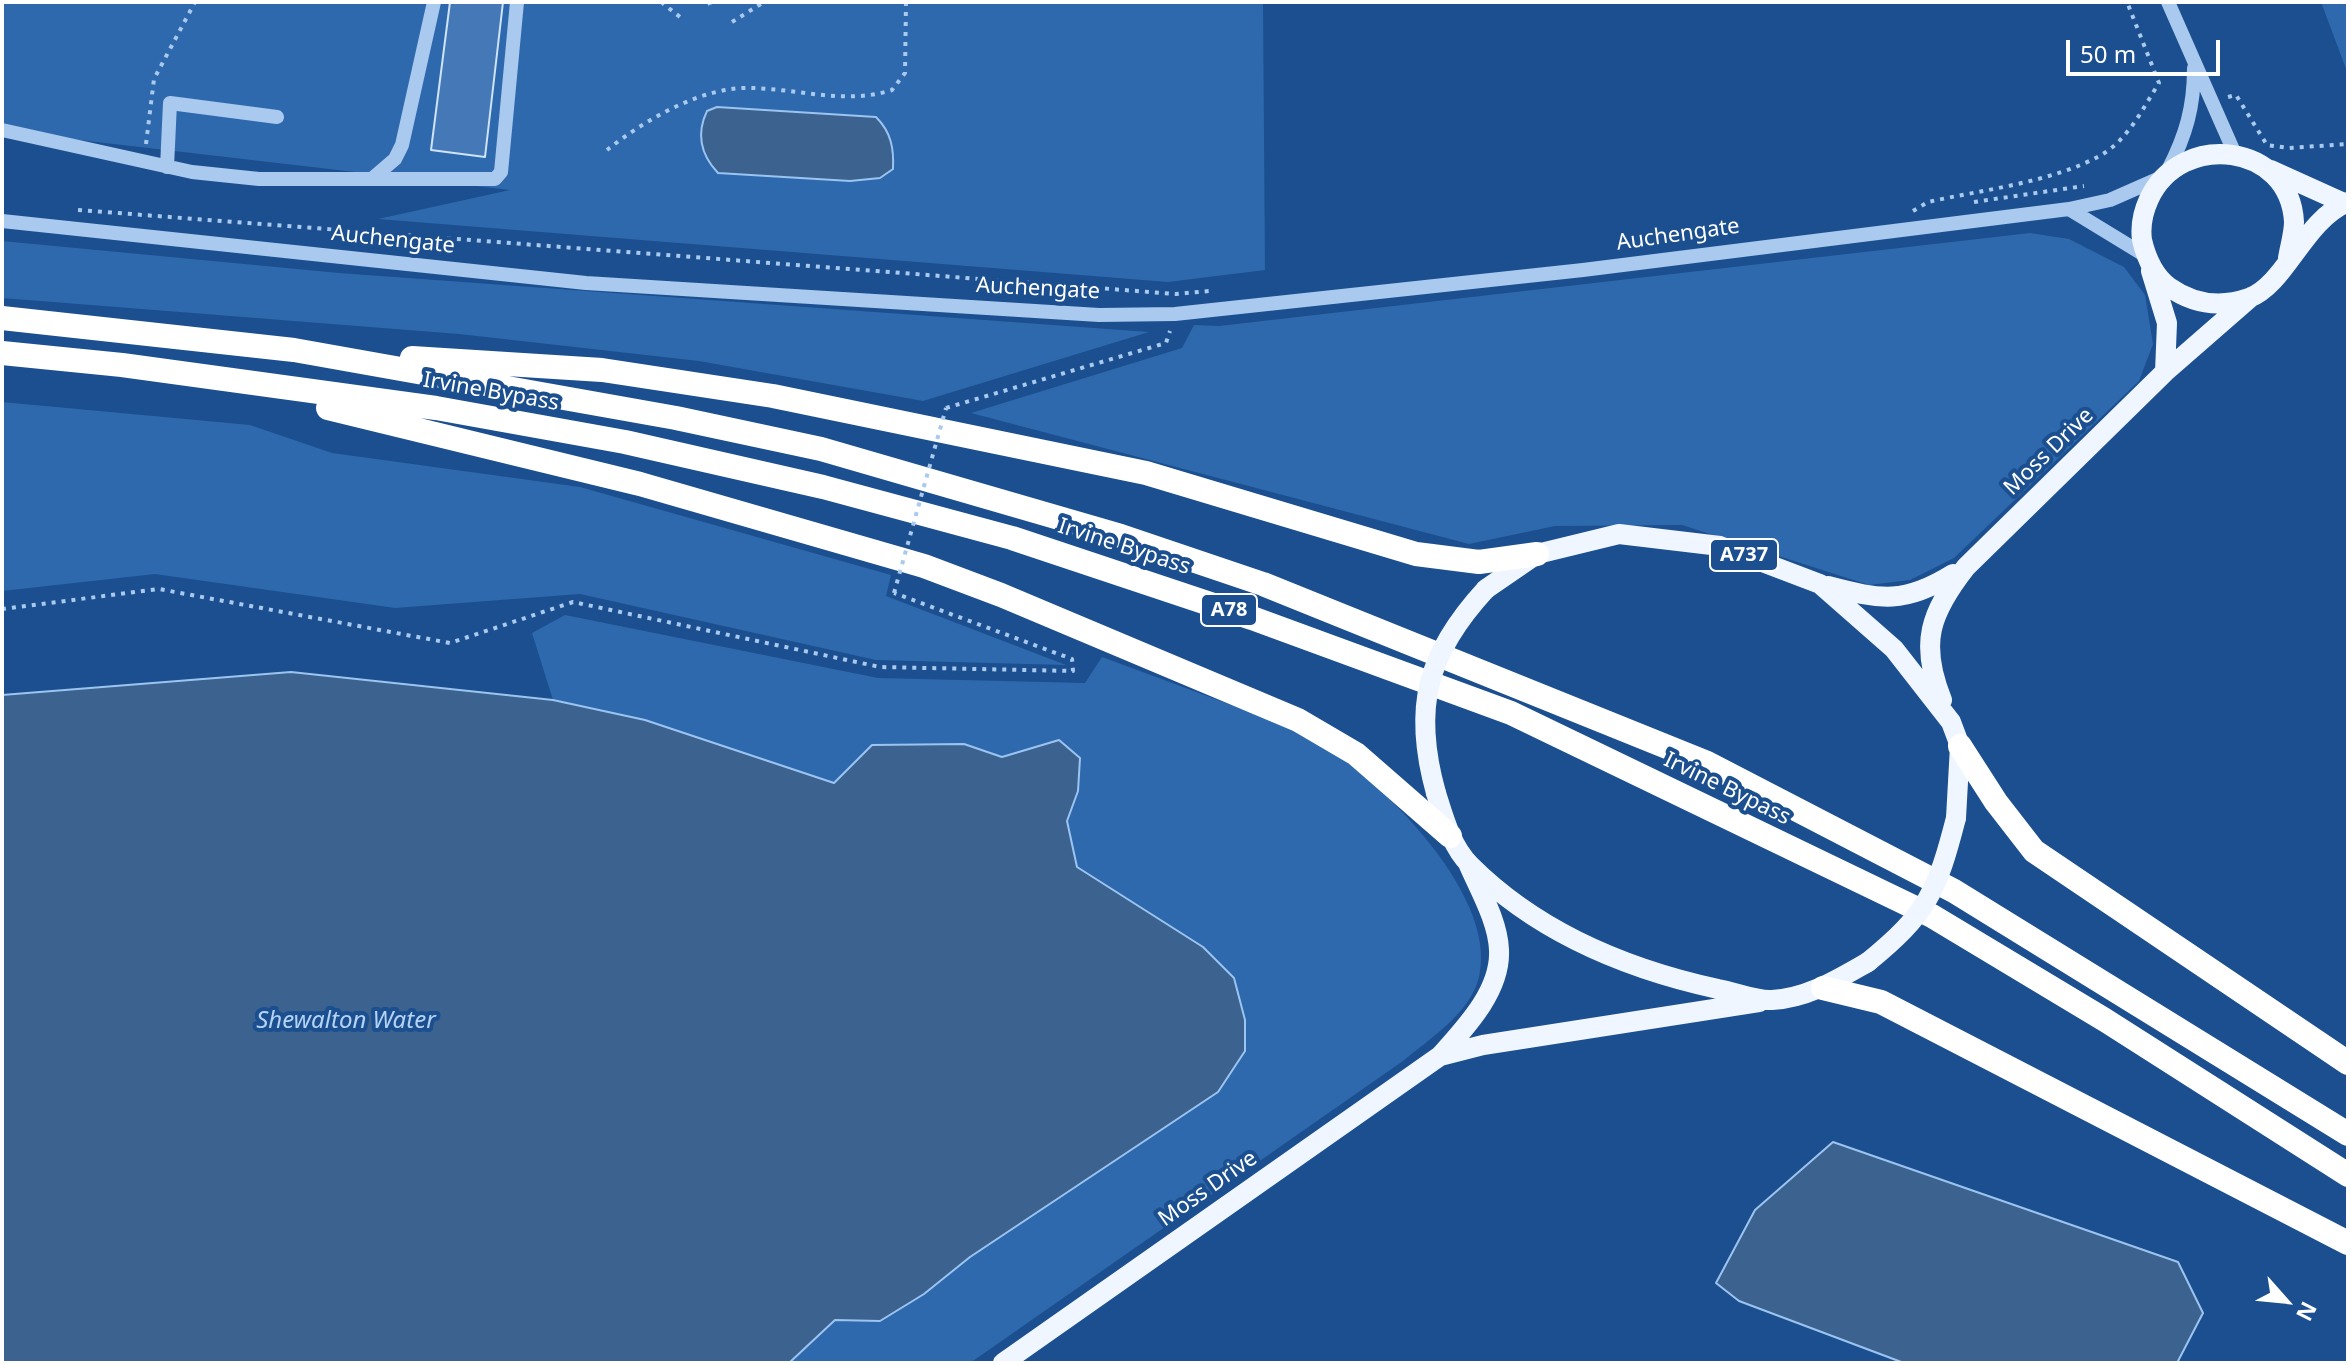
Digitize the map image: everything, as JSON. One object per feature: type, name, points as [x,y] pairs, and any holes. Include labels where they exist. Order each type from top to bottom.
[{"type":"highway","name":"Irvine Bypass","points":[[2,318],[294,350],[676,418],[821,449],[1121,536],[1263,584],[1707,763],[1954,891],[2348,1134]]},
{"type":"highway","points":[[294,350],[602,370],[773,396],[1146,473],[1416,554],[1479,562],[1537,554]]},
{"type":"highway","name":"Irvine Bypass","points":[[2,353],[122,365],[436,408],[640,445],[823,487],[1012,538],[1281,629],[1511,713],[1932,916],[2105,1020],[2348,1175]]},
{"type":"highway","points":[[122,365],[391,421],[541,458],[924,566],[1001,595],[1298,720],[1356,754],[1450,836]]},
{"type":"highway","points":[[1960,746],[1996,802],[2034,851],[2348,1063]]},
{"type":"highway","points":[[1823,988],[1881,1002],[2348,1243]]},
{"type":"main road","name":"A737","points":[[2164,174],[2203,153],[2235,154],[2346,202],[2320,222],[2288,258],[2275,279],[2251,297]]},
{"type":"main road","name":"A737","points":[[2258,164],[2281,186],[2292,210],[2294,224],[2288,258]]},
{"type":"main road","points":[[2164,174],[2142,214],[2141,236],[2167,323],[2165,372]]},
{"type":"main road","points":[[2147,258],[2163,283],[2183,297],[2215,305],[2251,297]]},
{"type":"main road","name":"Moss Drive","points":[[1951,722],[1932,675],[1929,632],[1940,599],[1966,567],[2165,372],[2251,297]]},
{"type":"main road","name":"A737","points":[[1619,534],[1720,546],[1820,584],[1894,649],[1951,722],[1960,746],[1956,818],[1932,894],[1907,930],[1868,962],[1823,988],[1771,1000],[1657,976],[1591,949],[1532,916],[1468,863],[1450,836],[1436,793],[1425,727],[1426,697],[1435,660],[1457,621],[1486,589],[1537,554],[1619,534]]},
{"type":"main road","name":"Moss Drive","points":[[1820,584],[1870,597],[1904,596],[1925,591],[1966,567]]},
{"type":"main road","name":"Moss Drive","points":[[1003,1363],[1440,1056],[1471,1020],[1492,986],[1499,951],[1489,912],[1468,863]]},
{"type":"main road","name":"Moss Drive","points":[[1440,1056],[1483,1045],[1771,1000]]},
{"type":"street","points":[[374,177],[395,159],[402,145],[434,2]]},
{"type":"street","points":[[2,130],[167,167],[259,179],[495,179],[501,172],[517,2]]},
{"type":"street","points":[[2168,2],[2235,154]]},
{"type":"street","points":[[2164,174],[2184,139],[2194,101],[2194,59]]},
{"type":"street","points":[[167,167],[170,103],[277,117]]},
{"type":"street","name":"Auchengate","points":[[2,221],[586,283],[1099,315],[1175,314],[1583,270],[2069,209],[2110,200],[2164,174]]},
{"type":"street","points":[[2069,209],[2147,258]]},
{"type":"path","points":[[146,156],[154,79],[195,2]]},
{"type":"path","points":[[661,2],[680,17]]},
{"type":"path","points":[[732,22],[764,2]]},
{"type":"path","points":[[607,150],[639,128],[721,90],[752,88],[858,97],[892,90],[905,73],[906,2]]},
{"type":"path","points":[[1913,211],[1928,202],[2047,175],[2102,155],[2129,131],[2159,83],[2127,2]]},
{"type":"path","points":[[2212,101],[2236,95],[2267,145],[2289,148],[2348,144]]},
{"type":"path","points":[[1972,202],[2090,186]]},
{"type":"path","points":[[1903,213],[1957,204]]},
{"type":"path","points":[[78,210],[1176,294],[1223,290]]},
{"type":"path","points":[[2,609],[159,589],[450,643],[573,602],[880,667],[1073,671],[1072,659],[894,593],[946,408],[1166,343],[1175,314],[1176,294]]},
{"type":"shaded area","points":[[2,2],[1263,2],[1265,270],[1168,282],[378,219],[510,190],[2,131]]},
{"type":"shaded area","points":[[2321,2],[2348,2],[2348,74]]},
{"type":"shaded area","points":[[2030,233],[2069,239],[2124,267],[2145,295],[2153,344],[2139,381],[1954,558],[1910,580],[1869,585],[1682,525],[1555,526],[1469,544],[971,413],[1182,348],[1194,325],[1219,326]]},
{"type":"shaded area","points":[[2,241],[339,273],[1149,332],[923,401],[699,361],[459,334],[2,298]]},
{"type":"shaded area","points":[[2,402],[250,425],[332,453],[580,487],[891,575],[886,596],[1066,665],[876,660],[580,594],[395,608],[155,574],[2,591]]},
{"type":"shaded area","points":[[565,615],[878,678],[1085,683],[1102,657],[1287,725],[1330,749],[1361,773],[1424,836],[1450,871],[1470,908],[1480,944],[1479,977],[1474,990],[1448,1024],[1403,1061],[970,1363],[789,1363],[835,1320],[880,1321],[924,1294],[970,1257],[1234,978],[1203,947],[1077,867],[1067,821],[1078,791],[1059,740],[1002,757],[964,744],[872,745],[835,783],[645,720],[553,700],[532,633]]},
{"type":"water","points":[[717,107],[876,117],[890,141],[893,169],[880,178],[850,181],[718,173],[704,152],[701,136],[707,111]]},
{"type":"water","name":"Shewalton Water","points":[[291,672],[553,700],[645,720],[834,783],[872,745],[964,744],[1002,757],[1059,740],[1080,758],[1078,791],[1067,821],[1077,867],[1203,947],[1234,978],[1245,1020],[1245,1051],[1218,1092],[970,1257],[924,1294],[880,1321],[835,1320],[789,1363],[2,1363],[2,695]]},
{"type":"water","points":[[1833,1142],[2178,1262],[2203,1313],[2177,1363],[1904,1363],[1739,1301],[1716,1283],[1755,1210]]},
{"type":"building","points":[[450,2],[503,2],[485,157],[431,150]]}]
